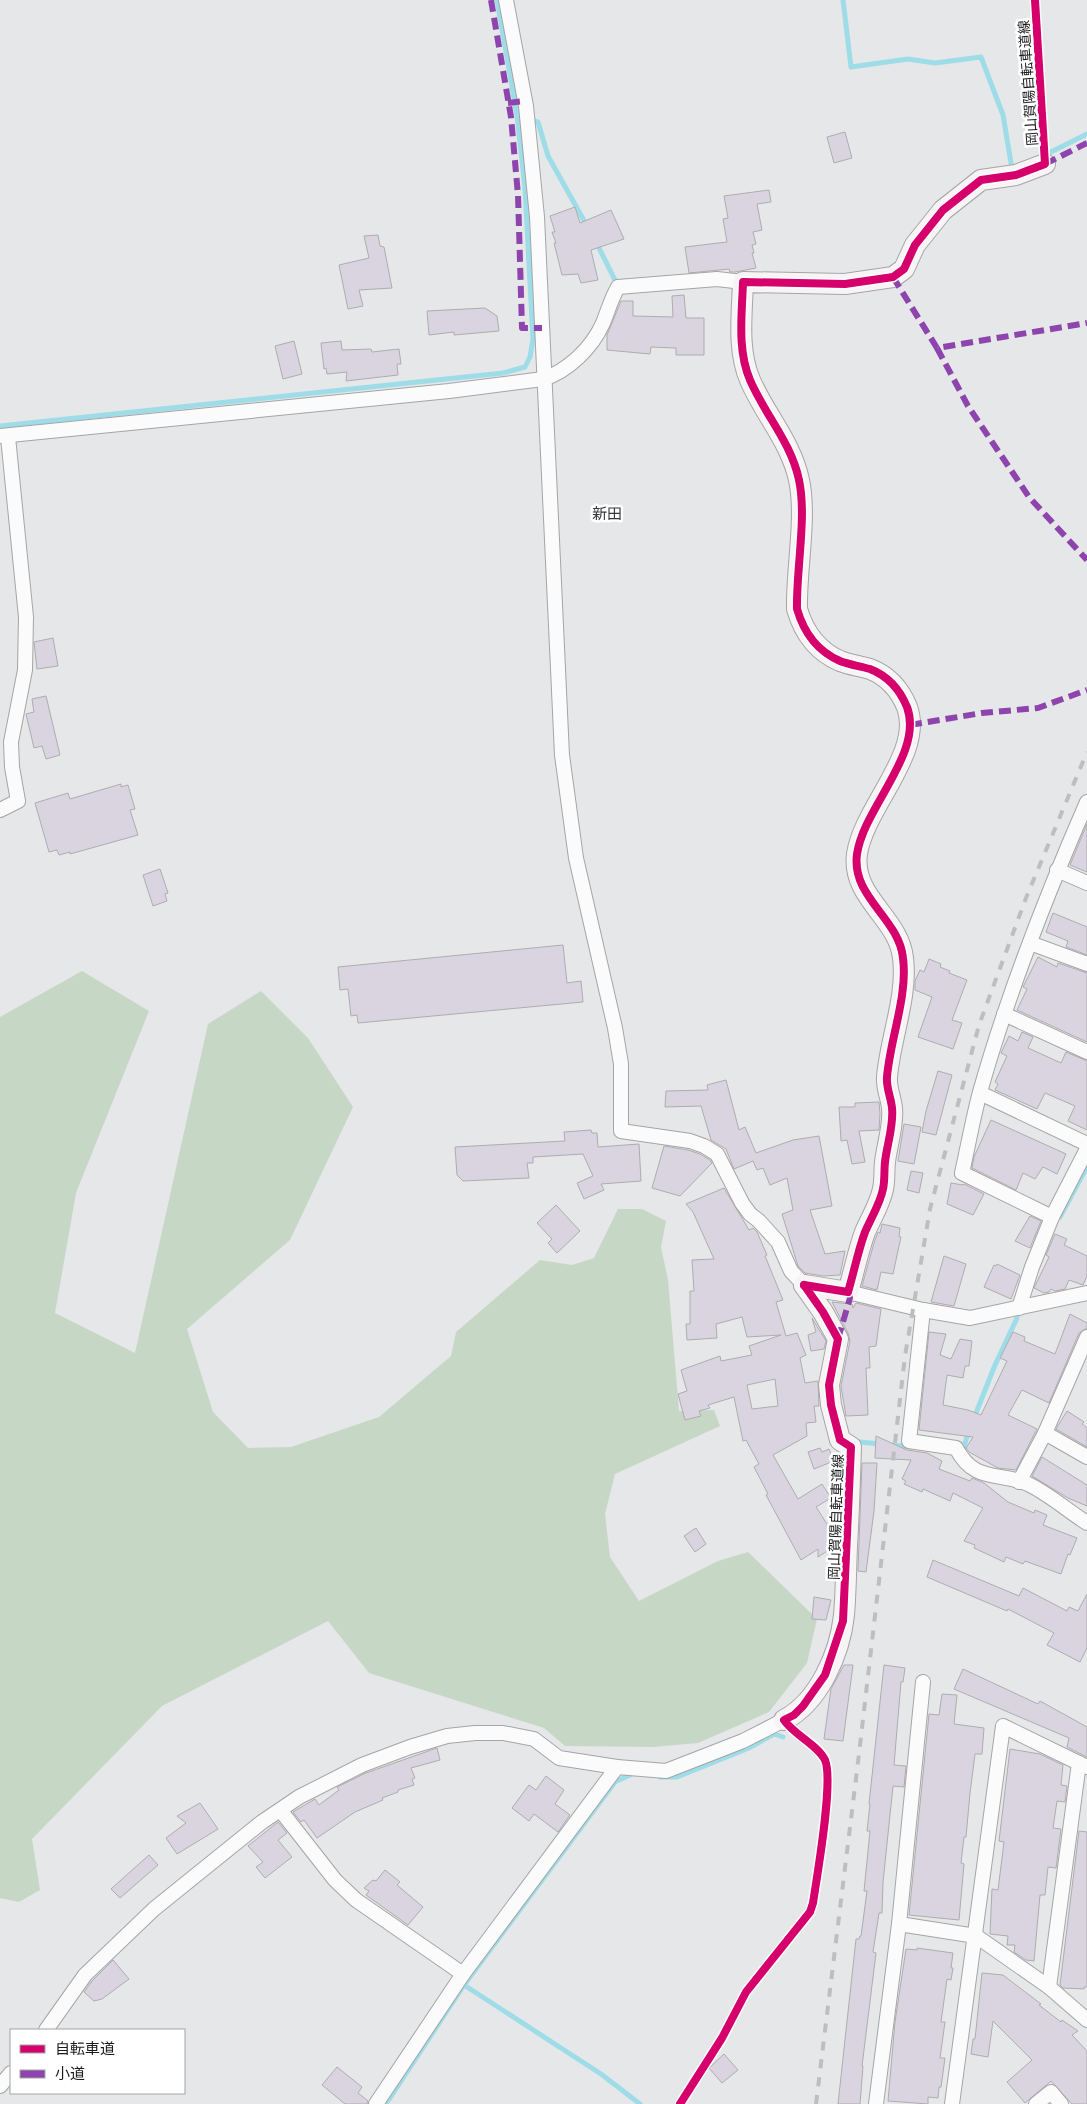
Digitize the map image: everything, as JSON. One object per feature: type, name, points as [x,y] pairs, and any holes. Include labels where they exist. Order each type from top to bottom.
[{"type":"main road","name":"岡山賀陽自転車道線","points":[[743,282],[845,284],[893,277],[904,268],[914,245],[943,210],[981,180],[1016,175],[1045,164]]},
{"type":"main road","points":[[743,282],[742,334],[745,364],[758,395],[793,458],[800,480],[802,502],[796,592],[797,609],[801,623],[808,636],[830,656],[884,675],[894,684],[903,698],[910,720],[906,748],[862,833],[856,861],[860,882],[866,894],[894,932],[902,947],[904,963],[902,989],[887,1079],[892,1114],[883,1189],[865,1234],[848,1292],[804,1285]]},
{"type":"main road","name":"岡山賀陽自転車道線","points":[[784,1720],[794,1715],[803,1706],[826,1676],[844,1614],[851,1447],[840,1440],[831,1405],[829,1385],[838,1339],[823,1312],[804,1285]]},
{"type":"street","points":[[506,0],[526,106],[532,152],[541,279],[543,379],[547,405],[562,756],[576,858],[613,1018],[620,1064],[621,1132],[690,1142],[704,1146],[716,1154],[742,1203],[750,1214],[778,1242],[791,1271],[804,1285]]},
{"type":"street","points":[[0,810],[18,801],[12,767],[11,742],[20,701],[26,647],[26,618],[4,437],[449,391],[543,379],[557,374],[584,352],[602,324],[609,302],[618,287],[716,279],[743,282]]},
{"type":"street","points":[[1052,1217],[962,1173],[980,1092],[1004,1014],[1057,870],[1087,802]]},
{"type":"street","points":[[1057,870],[1087,883]]},
{"type":"street","points":[[1030,942],[1087,964]]},
{"type":"street","points":[[1004,1014],[1087,1052]]},
{"type":"street","points":[[980,1092],[1087,1144]]},
{"type":"street","points":[[1019,1308],[1032,1267],[1052,1217],[1087,1149]]},
{"type":"street","points":[[848,1292],[923,1310],[970,1318],[1087,1293]]},
{"type":"street","points":[[923,1310],[909,1441],[956,1448],[968,1467],[997,1478],[1020,1479],[1087,1523]]},
{"type":"street","points":[[1020,1479],[1045,1433],[1087,1338]]},
{"type":"street","points":[[1045,1433],[1087,1457]]},
{"type":"street","points":[[876,2104],[899,1924],[923,1682]]},
{"type":"street","points":[[47,2029],[85,1976],[154,1909],[262,1822],[300,1797],[362,1765],[438,1739],[475,1732],[502,1733],[534,1739],[559,1758],[617,1767],[666,1771],[743,1741],[784,1720]]},
{"type":"street","points":[[952,2104],[1003,1726],[1083,1765],[1049,1987]]},
{"type":"street","points":[[376,2104],[463,1974],[617,1767]]},
{"type":"street","points":[[281,1810],[335,1880],[356,1900],[463,1974]]},
{"type":"street","points":[[899,1924],[976,1936],[1049,1987],[1087,2020]]},
{"type":"street","points":[[0,2086],[10,2074]]},
{"type":"street","points":[[1036,2104],[1051,2092],[1061,2104]]},
{"type":"green space","points":[[82,971],[149,1011],[76,1193],[55,1313],[135,1353],[208,1024],[261,991],[308,1038],[353,1107],[290,1240],[187,1329],[213,1412],[248,1448],[291,1447],[379,1417],[451,1356],[456,1332],[540,1260],[572,1265],[594,1258],[618,1209],[642,1209],[666,1221],[661,1247],[668,1280],[679,1411],[714,1410],[720,1426],[615,1474],[605,1514],[610,1557],[639,1601],[718,1561],[748,1552],[817,1619],[807,1663],[769,1712],[698,1743],[653,1747],[565,1746],[544,1728],[369,1673],[328,1621],[162,1706],[32,1839],[40,1890],[19,1902],[0,1898],[0,1017]]},
{"type":"building","points":[[845,132],[852,158],[834,163],[827,137]]},
{"type":"building","points":[[769,190],[771,202],[757,204],[762,230],[753,232],[756,244],[752,245],[754,253],[752,253],[756,268],[735,272],[730,272],[729,269],[689,273],[685,247],[727,242],[723,219],[728,218],[724,196]]},
{"type":"building","points":[[575,207],[580,223],[611,210],[624,239],[591,250],[598,280],[581,283],[578,274],[562,275],[552,232],[555,232],[550,216]]},
{"type":"building","points":[[378,235],[380,246],[384,247],[392,288],[359,290],[363,306],[348,309],[339,265],[369,258],[364,236]]},
{"type":"building","points":[[684,295],[686,318],[704,318],[704,355],[676,355],[676,348],[651,347],[650,354],[607,350],[607,335],[621,301],[633,301],[633,316],[673,317],[672,296]]},
{"type":"building","points":[[485,308],[497,316],[499,331],[454,335],[454,332],[429,335],[427,311]]},
{"type":"building","points":[[294,341],[302,374],[283,379],[275,346]]},
{"type":"building","points":[[341,341],[342,350],[371,349],[372,352],[399,349],[401,364],[397,364],[398,375],[346,381],[347,372],[327,374],[326,368],[324,369],[321,343]]},
{"type":"building","points":[[53,638],[58,666],[37,669],[34,642]]},
{"type":"building","points":[[46,696],[60,755],[46,759],[42,746],[34,748],[26,714],[34,712],[32,699]]},
{"type":"building","points":[[121,784],[121,787],[128,785],[135,809],[130,810],[138,835],[70,854],[70,852],[59,855],[57,850],[49,852],[35,803],[68,793],[70,799]]},
{"type":"building","points":[[1087,824],[1087,872],[1070,865]]},
{"type":"building","points":[[160,869],[168,893],[165,894],[167,901],[153,906],[143,875]]},
{"type":"building","points":[[1053,913],[1087,927],[1087,955],[1066,947],[1068,941],[1046,932]]},
{"type":"building","points":[[563,945],[567,983],[581,981],[583,1002],[358,1023],[357,1015],[351,1016],[348,989],[340,990],[338,967]]},
{"type":"building","points":[[1038,957],[1057,967],[1058,963],[1087,973],[1087,1042],[1017,1010],[1027,989],[1023,987]]},
{"type":"building","points":[[929,959],[941,964],[940,967],[950,971],[949,973],[967,980],[952,1020],[962,1023],[953,1049],[918,1037],[932,997],[915,990],[915,981],[920,970],[924,972]]},
{"type":"building","points":[[1022,1032],[1033,1037],[1028,1048],[1061,1063],[1066,1052],[1087,1061],[1087,1130],[1068,1121],[1075,1106],[1045,1093],[1037,1109],[995,1090],[998,1084],[995,1082],[1007,1056],[1001,1053],[1009,1036],[1018,1041]]},
{"type":"building","points":[[938,1071],[952,1075],[936,1135],[922,1132]]},
{"type":"building","points":[[726,1080],[739,1130],[745,1127],[756,1153],[793,1140],[819,1136],[832,1206],[810,1210],[825,1254],[845,1251],[840,1275],[823,1276],[805,1273],[798,1266],[782,1214],[793,1210],[787,1178],[770,1185],[763,1168],[757,1170],[753,1161],[734,1169],[726,1149],[711,1140],[701,1106],[665,1107],[666,1091],[708,1090],[707,1085]]},
{"type":"building","points":[[879,1102],[879,1130],[859,1131],[865,1162],[852,1164],[847,1140],[841,1141],[839,1107],[855,1107],[855,1103]]},
{"type":"building","points":[[991,1120],[1066,1154],[1057,1174],[1043,1167],[1035,1179],[1023,1173],[1016,1190],[972,1168],[974,1157]]},
{"type":"building","points":[[904,1124],[921,1127],[914,1164],[898,1161]]},
{"type":"building","points":[[591,1130],[592,1133],[597,1133],[598,1147],[639,1144],[641,1181],[601,1184],[604,1190],[584,1199],[577,1183],[593,1176],[583,1154],[533,1157],[533,1163],[527,1163],[529,1178],[463,1181],[457,1175],[455,1147],[565,1141],[564,1132]]},
{"type":"building","points":[[664,1146],[700,1154],[712,1163],[680,1196],[652,1188]]},
{"type":"building","points":[[911,1171],[923,1173],[919,1193],[907,1190]]},
{"type":"building","points":[[951,1183],[964,1184],[984,1194],[973,1215],[947,1204]]},
{"type":"building","points":[[724,1188],[749,1230],[753,1228],[757,1232],[783,1300],[776,1302],[786,1336],[797,1333],[806,1355],[800,1358],[805,1383],[818,1381],[819,1406],[814,1406],[816,1422],[806,1423],[807,1436],[773,1455],[798,1499],[822,1484],[831,1498],[816,1507],[836,1538],[835,1546],[818,1557],[818,1549],[801,1560],[766,1495],[768,1494],[754,1467],[759,1464],[746,1440],[743,1441],[734,1397],[708,1405],[710,1408],[699,1411],[701,1416],[685,1420],[678,1394],[687,1391],[681,1370],[720,1356],[721,1361],[752,1355],[749,1346],[781,1335],[747,1337],[742,1317],[716,1324],[717,1338],[687,1340],[686,1324],[690,1324],[690,1291],[694,1291],[692,1260],[714,1259],[693,1212],[686,1204]],"holes":[[[775,1379],[778,1406],[752,1409],[747,1385]]]},
{"type":"building","points":[[556,1205],[580,1231],[557,1253],[548,1243],[552,1239],[537,1223]]},
{"type":"building","points":[[1030,1216],[1041,1221],[1030,1248],[1015,1241]]},
{"type":"building","points":[[882,1224],[900,1228],[899,1237],[901,1237],[893,1274],[881,1272],[877,1290],[862,1286],[874,1243],[878,1232],[880,1233]]},
{"type":"building","points":[[1055,1234],[1067,1239],[1064,1245],[1087,1256],[1087,1276],[1083,1285],[1069,1280],[1065,1289],[1055,1291],[1051,1289],[1049,1292],[1044,1293],[1034,1288],[1049,1257],[1046,1255]]},
{"type":"building","points":[[944,1256],[966,1264],[954,1306],[931,1302]]},
{"type":"building","points":[[997,1264],[1020,1275],[1011,1299],[984,1287],[994,1265],[996,1266]]},
{"type":"building","points":[[832,1302],[852,1304],[853,1308],[856,1303],[881,1309],[876,1346],[869,1347],[870,1368],[866,1368],[868,1415],[846,1416],[841,1386],[850,1341],[848,1333]]},
{"type":"building","points":[[1070,1314],[1087,1323],[1087,1328],[1079,1333],[1049,1403],[1022,1390],[1008,1415],[1037,1429],[1016,1470],[998,1468],[969,1452],[966,1448],[973,1437],[919,1430],[929,1332],[946,1334],[940,1355],[951,1359],[960,1339],[972,1341],[969,1366],[965,1366],[963,1378],[947,1375],[943,1405],[968,1410],[981,1415],[1007,1361],[1000,1358],[1013,1332],[1025,1337],[1024,1341],[1055,1354]]},
{"type":"building","points":[[812,1318],[826,1341],[824,1349],[811,1351],[808,1335],[816,1332]]},
{"type":"building","points":[[1067,1411],[1084,1422],[1082,1424],[1087,1428],[1087,1447],[1056,1429]]},
{"type":"building","points":[[876,1436],[907,1450],[927,1453],[942,1461],[939,1469],[970,1481],[972,1478],[984,1483],[1008,1502],[1034,1513],[1035,1510],[1047,1515],[1043,1525],[1077,1538],[1070,1555],[1068,1554],[1061,1574],[1025,1561],[1023,1564],[1006,1557],[1004,1562],[974,1548],[975,1545],[964,1541],[983,1508],[953,1493],[950,1501],[923,1489],[922,1492],[904,1484],[906,1481],[902,1479],[911,1460],[875,1458]]},
{"type":"building","points":[[820,1448],[822,1452],[829,1449],[834,1461],[814,1469],[808,1452]]},
{"type":"building","points":[[1042,1457],[1087,1485],[1087,1506],[1068,1498],[1032,1476]]},
{"type":"building","points":[[862,1463],[877,1463],[874,1511],[866,1572],[858,1571]]},
{"type":"building","points":[[696,1528],[706,1544],[695,1552],[684,1536]]},
{"type":"building","points":[[933,1560],[1019,1596],[1023,1588],[1067,1611],[1069,1607],[1078,1611],[1087,1594],[1087,1648],[1080,1662],[1047,1645],[1054,1633],[1008,1609],[1007,1611],[927,1577]]},
{"type":"building","points":[[814,1597],[831,1600],[826,1620],[812,1619]]},
{"type":"building","points":[[844,1665],[853,1665],[843,1741],[824,1739],[831,1689]]},
{"type":"building","points":[[884,1665],[905,1668],[903,1682],[901,1682],[894,1765],[906,1766],[904,1787],[893,1786],[883,1882],[882,1913],[879,1913],[873,1952],[876,1953],[862,2066],[860,2104],[838,2104],[856,1939],[859,1939],[861,1936],[867,1891],[864,1891],[870,1831],[867,1831],[869,1804]]},
{"type":"building","points":[[963,1669],[1038,1704],[1040,1701],[1087,1727],[1087,1757],[1067,1747],[1069,1738],[954,1689]]},
{"type":"building","points":[[942,1694],[957,1695],[954,1724],[984,1728],[982,1754],[975,1754],[966,1837],[964,1837],[961,1863],[964,1864],[959,1920],[909,1915],[929,1714],[939,1715]]},
{"type":"building","points":[[437,1748],[440,1760],[411,1768],[415,1778],[412,1779],[414,1785],[398,1790],[398,1792],[382,1798],[383,1800],[355,1812],[317,1838],[304,1820],[301,1822],[293,1812],[315,1799],[319,1805],[339,1790],[337,1787],[366,1773]]},
{"type":"building","points":[[1010,1749],[1040,1754],[1063,1765],[1061,1785],[1067,1786],[1065,1802],[1057,1801],[1053,1828],[1061,1829],[1056,1868],[1048,1867],[1045,1895],[1040,1895],[1034,1961],[1026,1960],[1014,1952],[1015,1945],[1007,1945],[1008,1936],[990,1934],[992,1889],[998,1890],[1004,1842],[999,1841]]},
{"type":"building","points":[[546,1776],[564,1790],[555,1804],[570,1815],[558,1832],[534,1814],[529,1821],[512,1808],[529,1785],[536,1790]]},
{"type":"building","points":[[200,1803],[218,1829],[177,1854],[166,1838],[186,1823],[177,1816]]},
{"type":"building","points":[[278,1822],[287,1833],[278,1840],[292,1857],[265,1878],[256,1867],[263,1862],[248,1846]]},
{"type":"building","points":[[1079,1831],[1087,1832],[1087,1987],[1084,1987],[1084,1989],[1063,1988],[1060,1985]]},
{"type":"building","points":[[149,1855],[158,1865],[120,1898],[111,1889]]},
{"type":"building","points":[[385,1870],[400,1882],[397,1885],[423,1907],[408,1925],[366,1895],[369,1891],[364,1888],[373,1880],[376,1881]]},
{"type":"building","points":[[917,1948],[953,1953],[951,1980],[947,1979],[941,2022],[945,2022],[940,2058],[945,2058],[941,2087],[939,2087],[938,2098],[928,2097],[928,2104],[888,2101],[895,2022],[906,1949],[917,1950]]},
{"type":"building","points":[[113,1960],[129,1979],[102,1999],[94,2001],[84,1992]]},
{"type":"building","points":[[982,1973],[1003,1975],[1061,2022],[1062,2020],[1078,2031],[1072,2035],[1087,2051],[1087,2104],[1072,2104],[1051,2081],[1025,2103],[1007,2082],[1032,2060],[993,2021],[988,2057],[971,2054],[973,2039],[975,2039]]},
{"type":"building","points":[[724,2054],[738,2070],[722,2083],[709,2068]]},
{"type":"building","points":[[337,2067],[362,2087],[358,2093],[368,2101],[367,2104],[345,2104],[322,2085]]},
{"type":"waterway","points":[[0,426],[503,373],[525,367],[530,357],[533,339],[525,188],[517,115],[497,0]]},
{"type":"waterway","points":[[843,0],[851,67],[908,59],[935,63],[981,57],[1003,115],[1012,169]]},
{"type":"waterway","points":[[532,120],[538,122],[548,156],[587,226]]},
{"type":"waterway","points":[[1043,156],[1087,134]]},
{"type":"waterway","points":[[596,242],[615,280]]},
{"type":"waterway","points":[[1060,1217],[1087,1167]]},
{"type":"waterway","points":[[974,1418],[995,1365],[1017,1318]]},
{"type":"waterway","points":[[962,1453],[969,1430]]},
{"type":"waterway","points":[[859,1442],[881,1444]]},
{"type":"waterway","points":[[892,1445],[911,1447]]},
{"type":"waterway","points":[[660,1777],[677,1777],[749,1748],[774,1734],[783,1737]]},
{"type":"waterway","points":[[386,2104],[464,1985],[615,1782],[634,1773]]},
{"type":"waterway","points":[[464,1985],[601,2074],[640,2104]]},
{"type":"railway","points":[[816,2104],[905,1356],[930,1209],[979,1025],[1026,898],[1087,752]]},
{"type":"marked path","points":[[491,0],[511,117],[518,195],[522,328],[542,328]]},
{"type":"marked path","points":[[508,103],[525,101]]},
{"type":"marked path","points":[[1045,164],[1087,143]]},
{"type":"marked path","points":[[893,277],[937,348],[1087,323]]},
{"type":"marked path","points":[[937,348],[968,406],[1029,497],[1087,560]]},
{"type":"marked path","points":[[910,725],[982,713],[1038,708],[1087,690]]},
{"type":"marked path","points":[[838,1339],[850,1298],[848,1292]]},
{"type":"cycle path","points":[[804,1285],[848,1292],[865,1232],[882,1195],[892,1114],[887,1077],[901,1002],[904,972],[903,958],[900,944],[893,931],[861,883],[857,869],[857,854],[870,818],[900,761],[907,743],[910,725],[907,707],[893,684],[870,669],[848,664],[832,657],[818,646],[803,626],[797,609],[802,527],[799,480],[790,453],[756,393],[746,368],[741,332],[743,282],[845,284],[893,277],[904,269],[915,245],[943,210],[981,180],[1016,175],[1045,164],[1035,0]]},
{"type":"cycle path","points":[[680,2104],[722,2038],[746,1992],[810,1912],[818,1872],[826,1807],[827,1771],[825,1760],[817,1750],[784,1720],[794,1715],[803,1706],[825,1675],[843,1621],[851,1447],[840,1440],[831,1405],[829,1385],[838,1339],[823,1312],[804,1285]]},
{"type":"district","name":"新田","points":[[607,513]]}]
